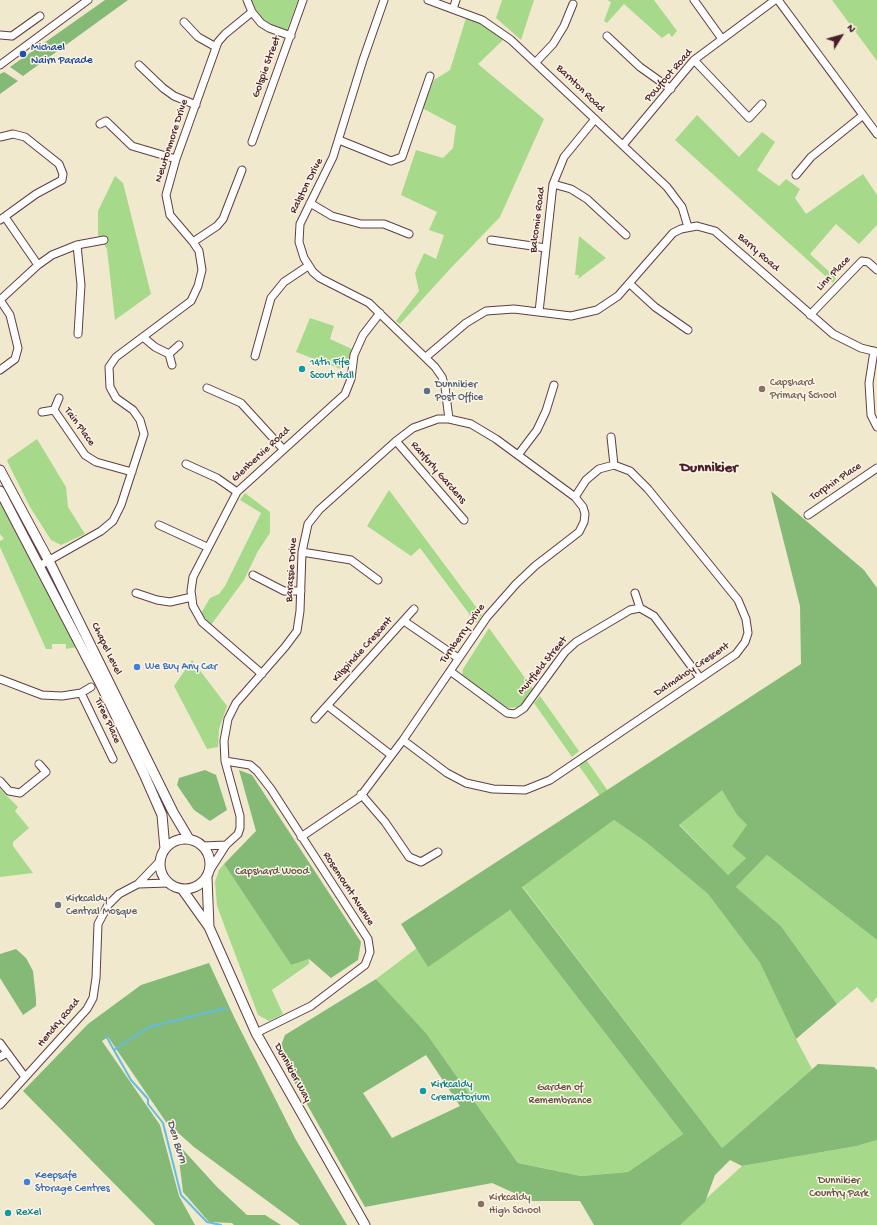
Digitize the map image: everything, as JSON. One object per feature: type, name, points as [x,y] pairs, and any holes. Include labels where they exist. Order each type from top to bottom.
[{"type":"main road","name":"Chapel Level","points":[[0,470],[49,561],[173,812],[189,839]]},
{"type":"main road","name":"Chapel Level","points":[[0,491],[100,683],[144,774],[162,815],[165,849]]},
{"type":"main road","points":[[189,839],[203,846],[211,861],[208,874],[196,887],[182,889],[168,883],[163,876],[160,861],[165,849],[176,840],[189,839]]},
{"type":"main road","name":"Dunnikier Way","points":[[208,874],[209,927]]},
{"type":"main road","name":"Dunnikier Way","points":[[182,889],[209,927],[256,1033],[365,1225]]},
{"type":"street","points":[[247,0],[252,12],[261,23],[269,28],[291,36]]},
{"type":"street","name":"Golspie Street","points":[[252,142],[303,0]]},
{"type":"street","name":"Ralston Drive","points":[[384,0],[363,60],[334,157],[300,224],[299,235],[301,251],[308,266],[320,278],[361,298],[380,313],[426,357],[442,377],[448,398],[449,419]]},
{"type":"street","name":"Barnton Road","points":[[428,0],[482,20],[496,28],[536,62],[667,187],[682,207],[688,227]]},
{"type":"street","points":[[453,9],[456,0]]},
{"type":"street","points":[[694,0],[722,39]]},
{"type":"street","points":[[776,0],[877,134]]},
{"type":"street","name":"Powfoot Road","points":[[623,145],[672,89],[694,60],[776,0]]},
{"type":"street","points":[[1,63],[85,1]]},
{"type":"street","points":[[536,62],[564,26],[573,4]]},
{"type":"street","name":"Newtonmore Drive","points":[[39,566],[89,539],[113,521],[121,505],[144,434],[140,420],[133,410],[116,398],[110,387],[109,367],[116,357],[191,301],[202,270],[198,251],[193,242],[174,221],[167,206],[166,195],[176,159],[216,47],[225,34],[252,12]]},
{"type":"street","points":[[0,35],[12,36],[40,16]]},
{"type":"street","points":[[184,22],[198,37],[216,47]]},
{"type":"street","points":[[607,36],[640,67],[672,89]]},
{"type":"street","points":[[694,60],[749,118],[762,104]]},
{"type":"street","points":[[139,65],[163,88],[174,96],[196,105]]},
{"type":"street","points":[[339,140],[391,161],[402,157],[430,76]]},
{"type":"street","points":[[796,175],[810,157],[862,116]]},
{"type":"street","name":"Balcomie Road","points":[[539,312],[553,184],[564,157],[595,119]]},
{"type":"street","points":[[105,120],[132,146],[176,159]]},
{"type":"street","points":[[0,137],[13,134],[25,137],[59,164],[63,174],[62,180],[36,194],[2,218],[38,265]]},
{"type":"street","points":[[193,242],[216,226],[223,219],[242,170]]},
{"type":"street","points":[[553,184],[571,189],[587,199],[626,235]]},
{"type":"street","points":[[310,203],[332,216],[361,224],[384,224],[409,234]]},
{"type":"street","name":"Barry Road","points":[[688,227],[697,226],[715,231],[833,334],[847,342],[876,351]]},
{"type":"street","points":[[426,357],[466,323],[486,311],[501,309],[571,316],[597,310],[618,296],[630,284],[673,233],[688,227]]},
{"type":"street","points":[[0,370],[15,359],[18,348],[10,315],[0,300],[38,265],[52,255],[77,245],[104,240]]},
{"type":"street","points":[[491,240],[546,248]]},
{"type":"street","points":[[77,245],[81,285],[78,334]]},
{"type":"street","name":"Linn Place","points":[[810,315],[862,261],[868,262],[877,270]]},
{"type":"street","points":[[255,356],[271,298],[284,282],[308,266]]},
{"type":"street","points":[[630,284],[655,307],[688,330]]},
{"type":"street","name":"Glenbervie Road","points":[[262,674],[202,622],[193,606],[193,576],[237,492],[344,394],[351,379],[354,355],[363,335],[380,313]]},
{"type":"street","points":[[143,337],[155,347],[169,354],[172,365]]},
{"type":"street","points":[[169,354],[179,345]]},
{"type":"street","points":[[876,351],[869,383],[871,416],[877,427]]},
{"type":"street","points":[[518,455],[537,430],[546,411],[554,385]]},
{"type":"street","points":[[207,388],[241,403],[283,449]]},
{"type":"street","name":"Tain Place","points":[[54,410],[59,398]]},
{"type":"street","name":"Tain Place","points":[[54,410],[85,454],[96,462],[132,472]]},
{"type":"street","name":"Tain Place","points":[[42,412],[54,410]]},
{"type":"street","name":"Barassie Drive","points":[[208,874],[226,845],[238,834],[241,823],[225,761],[224,741],[228,719],[236,703],[291,640],[297,631],[301,591],[302,552],[305,532],[314,516],[396,441],[413,428],[425,422],[449,419],[477,427],[518,455]]},
{"type":"street","points":[[575,497],[591,476],[600,469],[614,465],[610,437]]},
{"type":"street","name":"Ranfurly Gardens","points":[[396,441],[464,520]]},
{"type":"street","name":"Turnberry Drive","points":[[301,837],[361,794],[403,740],[487,617],[516,584],[535,566],[579,532],[585,514],[583,507],[575,497],[518,455]]},
{"type":"street","points":[[186,464],[217,478],[237,492]]},
{"type":"street","name":"Dalmahoy Crescent","points":[[403,740],[447,772],[466,783],[493,789],[525,790],[550,780],[736,654],[745,642],[748,633],[746,619],[738,600],[648,489],[630,471],[614,465]]},
{"type":"street","name":"Torphin Place","points":[[808,515],[877,468]]},
{"type":"street","points":[[159,525],[207,547]]},
{"type":"street","points":[[302,552],[351,560],[378,580]]},
{"type":"street","points":[[253,575],[284,591],[301,591]]},
{"type":"street","points":[[136,593],[157,600],[170,602],[192,597]]},
{"type":"street","points":[[635,593],[640,608],[654,616],[700,678]]},
{"type":"street","name":"Muirfield Street","points":[[450,671],[507,713],[515,714],[524,708],[565,652],[576,642],[630,610],[640,608]]},
{"type":"street","name":"Kilspindie Crescent","points":[[315,719],[414,609]]},
{"type":"street","points":[[404,621],[458,658]]},
{"type":"street","name":"Tiree Place","points":[[0,679],[42,695],[62,696],[81,692],[91,687]]},
{"type":"street","name":"Tiree Place","points":[[81,692],[112,759]]},
{"type":"street","points":[[328,706],[391,755]]},
{"type":"street","name":"Rosemount Avenue","points":[[225,761],[250,765],[257,771],[271,789],[368,939],[370,952],[365,965],[311,1006],[256,1033]]},
{"type":"street","points":[[0,782],[9,791],[20,793],[46,772],[39,764]]},
{"type":"street","points":[[361,794],[385,822],[409,857],[421,862],[438,852]]},
{"type":"street","points":[[203,846],[226,845]]},
{"type":"street","name":"Hendry Road","points":[[0,1105],[87,1008],[92,998],[96,978],[98,924],[108,905],[119,894],[138,884],[160,861]]},
{"type":"street","name":"Hendry Road","points":[[138,884],[168,883]]},
{"type":"street","points":[[0,1043],[25,1077]]},
{"type":"street","points":[[0,1057],[7,1052]]},
{"type":"green space","points":[[105,0],[128,0],[23,76],[10,67]]},
{"type":"green space","points":[[251,0],[298,0],[287,30],[274,26],[260,17]]},
{"type":"green space","points":[[502,0],[534,0],[521,40],[496,18]]},
{"type":"green space","points":[[607,0],[654,0],[677,31],[672,37],[669,33],[662,38],[624,4],[607,23],[604,21],[611,2]]},
{"type":"green space","points":[[832,0],[877,0],[877,61]]},
{"type":"green space","points":[[466,18],[486,26],[504,39],[478,64],[544,119],[500,217],[400,324],[396,321],[419,291],[415,273],[424,253],[436,259],[444,235],[429,230],[437,212],[401,195],[416,150],[443,158],[453,148],[456,126],[422,108],[434,80],[450,70]]},
{"type":"green space","points":[[4,72],[18,81],[0,94],[0,74]]},
{"type":"green space","points":[[697,115],[739,157],[762,132],[775,142],[757,170],[779,186],[786,179],[800,189],[795,198],[806,214],[863,174],[877,195],[877,225],[859,244],[836,224],[810,254],[836,278],[833,283],[675,140]]},
{"type":"green space","points":[[115,176],[123,183],[151,294],[115,320],[107,249],[98,235],[98,211]]},
{"type":"green space","points":[[579,236],[606,258],[578,279],[579,275],[575,275]]},
{"type":"green space","points":[[310,318],[334,326],[330,339],[352,349],[348,363],[341,369],[296,352]]},
{"type":"green space","points":[[37,439],[66,487],[68,507],[85,534],[61,545],[51,540],[30,507],[7,460]]},
{"type":"green space","points":[[389,490],[482,615],[476,623],[420,548],[411,556],[367,526]]},
{"type":"green space","points":[[771,491],[864,570],[877,588],[877,940],[767,855],[736,887],[781,926],[837,1004],[796,1039],[760,963],[708,894],[647,843],[614,820],[522,887],[722,1148],[818,1064],[874,1067],[877,1070],[877,1140],[857,1146],[742,1166],[730,1160],[715,1175],[705,1202],[680,1225],[594,1225],[580,1201],[532,1201],[492,1183],[365,1207],[278,1053],[285,1035],[376,979],[426,1033],[518,1163],[581,1176],[628,1172],[683,1134],[510,910],[428,967],[401,924],[801,664],[800,606]],"holes":[[[722,790],[737,815],[747,825],[732,846],[746,858],[728,875],[679,825]],[[426,1055],[460,1106],[392,1138],[363,1093]]]},
{"type":"green space","points":[[245,493],[270,512],[270,533],[258,551],[244,580],[211,625],[201,613],[210,598],[219,594],[225,586],[261,513],[240,500]]},
{"type":"green space","points":[[0,497],[36,571],[77,647],[66,649],[66,644],[52,644],[52,649],[46,649],[0,547],[0,541],[4,539],[0,534]]},
{"type":"green space","points":[[489,628],[533,689],[521,707],[506,708],[462,676],[463,669]]},
{"type":"green space","points":[[192,660],[227,706],[219,729],[218,747],[207,749],[174,686]]},
{"type":"green space","points":[[540,696],[579,751],[572,757],[534,703]]},
{"type":"green space","points":[[585,758],[608,791],[600,796],[577,763]]},
{"type":"green space","points":[[205,770],[216,775],[227,810],[210,821],[194,810],[177,785],[179,778]]},
{"type":"green space","name":"Capshard Wood","points":[[239,770],[252,775],[361,942],[358,960],[331,978],[309,959],[291,965],[224,864],[256,831]]},
{"type":"green space","points":[[0,789],[18,807],[15,811],[29,828],[13,842],[13,846],[33,873],[0,877]]},
{"type":"green space","points":[[722,789],[737,815],[747,825],[747,857],[728,875],[679,824]]},
{"type":"green space","points":[[614,820],[647,843],[708,894],[760,963],[812,1069],[722,1148],[522,886]]},
{"type":"green space","points":[[767,855],[877,940],[877,997],[872,1003],[857,987],[837,1004],[781,926],[736,887]]},
{"type":"green space","points":[[224,864],[291,965],[309,959],[309,964],[272,990],[283,1014],[269,1021],[258,1015],[217,906],[215,882],[219,870]]},
{"type":"green space","name":"Garden of Remembrance","points":[[510,910],[683,1134],[628,1172],[581,1176],[518,1163],[426,1033],[376,979],[417,948],[428,966]]},
{"type":"green space","points":[[16,949],[26,958],[33,971],[36,998],[36,1006],[23,1015],[0,978],[0,954]]},
{"type":"green space","points":[[209,963],[235,1019],[296,1140],[347,1225],[300,1225],[194,1147],[166,1122],[108,1037],[102,1041],[160,1125],[179,1196],[195,1225],[155,1225],[23,1091],[88,1024],[141,985]]},
{"type":"green space","name":"Dunnikier Country Park","points":[[877,1140],[877,1225],[677,1225],[742,1166],[857,1146]]},
{"type":"green space","points":[[177,1143],[217,1187],[247,1215],[265,1215],[281,1225],[234,1225],[232,1223],[209,1222],[183,1192]]},
{"type":"waterway","points":[[114,1050],[149,1027],[226,1008]]},
{"type":"waterway","name":"Den Burn","points":[[106,1036],[131,1080],[148,1099],[148,1104],[163,1123],[181,1195],[207,1222],[221,1225]]},
{"type":"place","name":"Michael Nairn Parade","points":[[23,54]]},
{"type":"place","name":"14th Fife Scout Hall","points":[[302,369]]},
{"type":"place","name":"Capshard Primary School","points":[[762,389]]},
{"type":"place","name":"Dunnikier Post Office","points":[[427,391]]},
{"type":"place","name":"We Buy Any Car","points":[[137,667]]},
{"type":"place","name":"Kirkcaldy Central Mosque","points":[[58,905]]},
{"type":"place","name":"Kirkcaldy Crematorium","points":[[423,1091]]},
{"type":"place","name":"Keepsafe Storage Centres","points":[[27,1182]]},
{"type":"place","name":"Kirkcaldy High School","points":[[481,1204]]},
{"type":"place","name":"Rexel","points":[[8,1213]]},
{"type":"district","name":"Dunnikier","points":[[709,469]]}]
